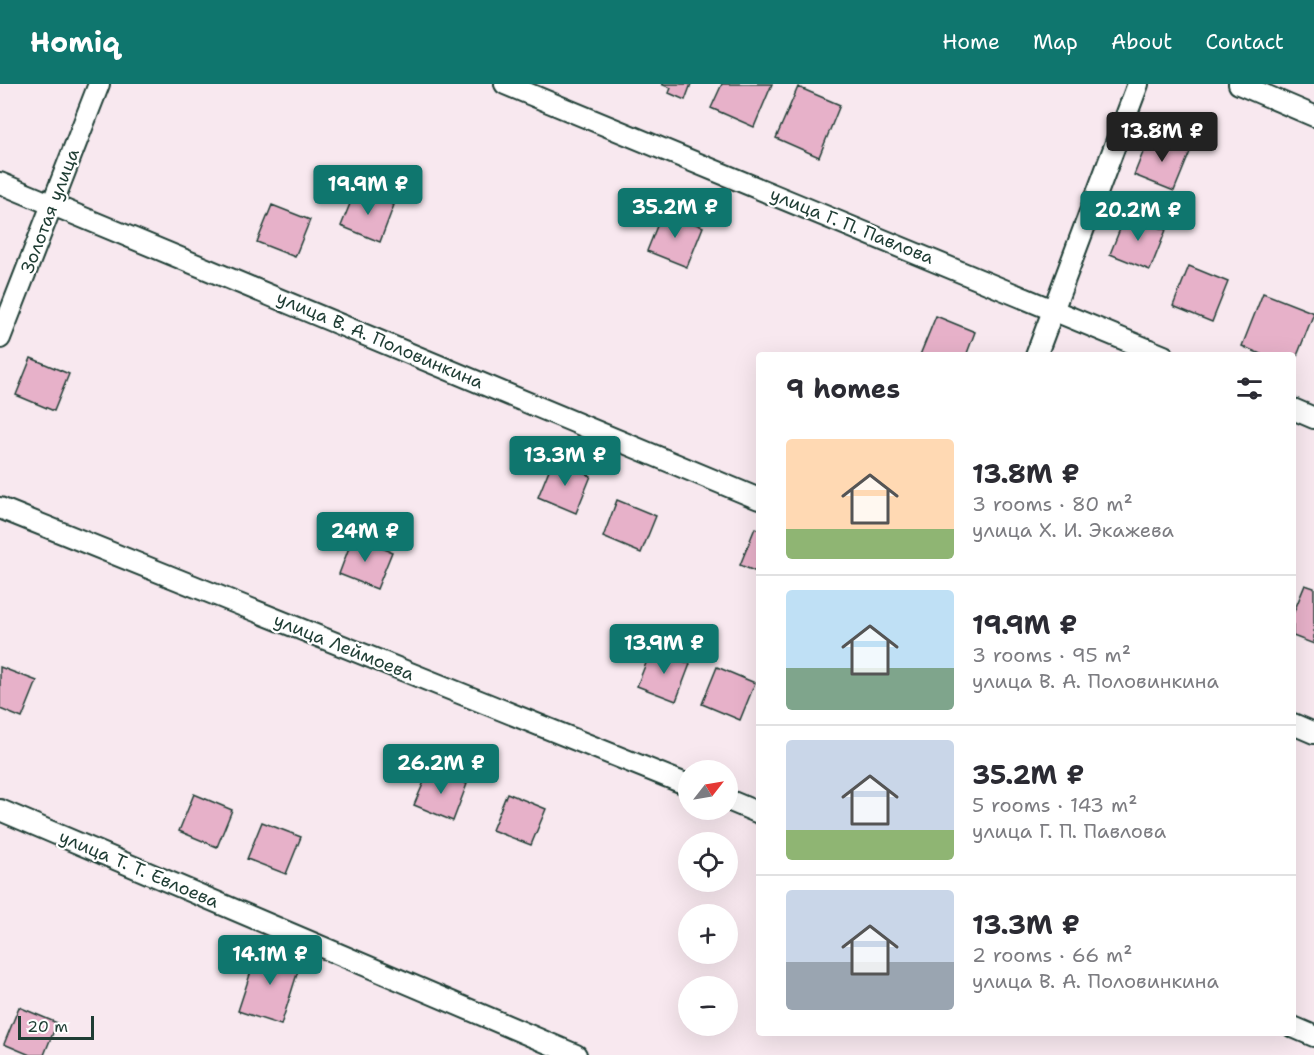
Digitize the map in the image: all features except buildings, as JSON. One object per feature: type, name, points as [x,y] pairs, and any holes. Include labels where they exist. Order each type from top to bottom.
[{"type":"street","name":"Золотая улица","points":[[0,338],[99,84]]},
{"type":"street","name":"улица Г. П. Павлова","points":[[506,84],[1155,352]]},
{"type":"street","points":[[1037,352],[1138,84]]},
{"type":"street","points":[[1239,84],[1314,116]]},
{"type":"street","name":"улица В. А. Половинкина","points":[[0,183],[756,498]]},
{"type":"street","points":[[1296,410],[1314,418]]},
{"type":"street","name":"улица Леймоева","points":[[0,508],[678,781]]},
{"type":"street","points":[[1296,725],[1314,733]]},
{"type":"street","points":[[738,804],[756,812]]},
{"type":"street","name":"улица Т. Т. Евлоева","points":[[0,810],[576,1055]]},
{"type":"street","points":[[1296,1028],[1314,1036]]}]
